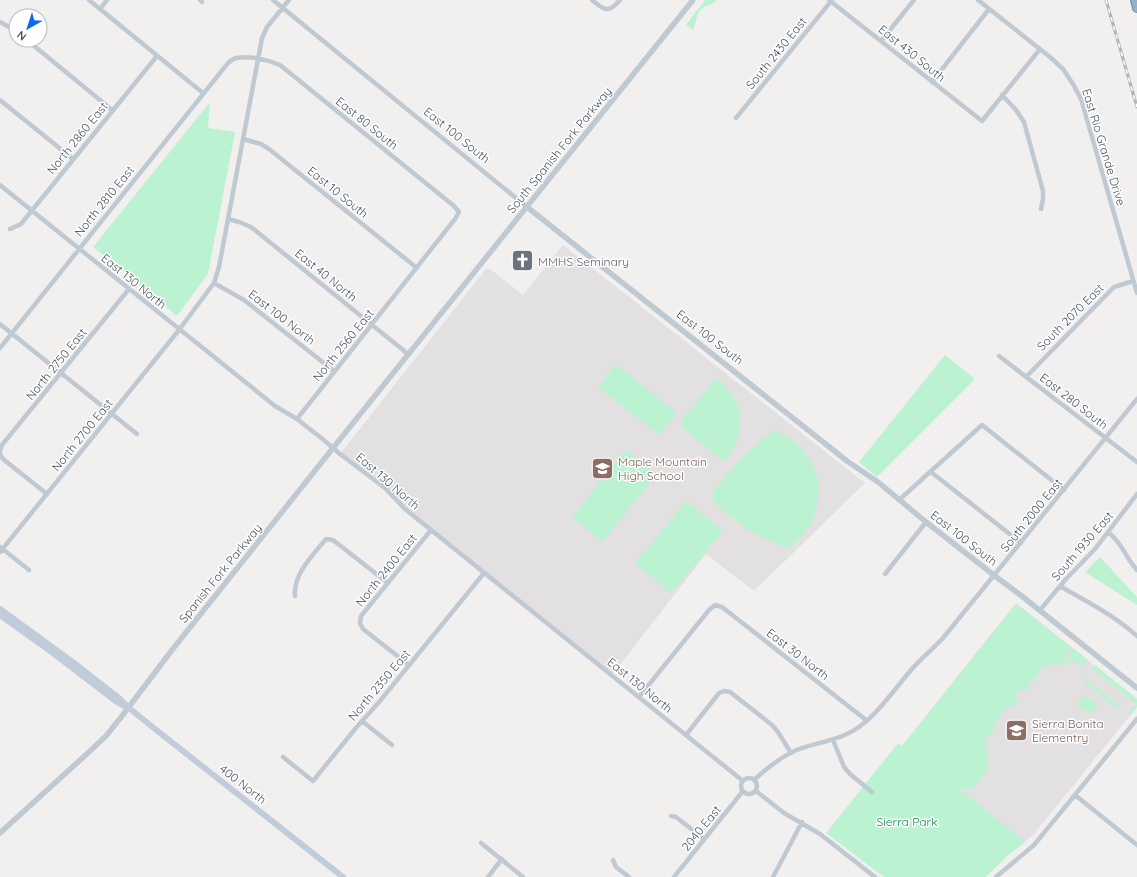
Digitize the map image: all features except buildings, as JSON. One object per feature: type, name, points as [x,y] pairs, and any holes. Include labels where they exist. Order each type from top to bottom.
[{"type":"highway","points":[[1135,0],[1137,8]]},
{"type":"main road","name":"400 North","points":[[0,609],[66,656],[119,698],[129,708],[343,877]]},
{"type":"main road","name":"400 North","points":[[0,615],[117,702],[129,708]]},
{"type":"street","points":[[89,0],[203,93]]},
{"type":"street","points":[[100,9],[107,0]]},
{"type":"street","name":"East 100 South","points":[[273,0],[527,207],[847,461],[878,482],[926,522],[1040,610],[1137,688]]},
{"type":"street","points":[[214,283],[219,267],[240,163],[258,58],[265,31],[289,0]]},
{"type":"street","points":[[592,0],[602,8],[609,10],[613,8],[620,0]]},
{"type":"street","name":"South Spanish Fork Parkway","points":[[442,313],[693,0]]},
{"type":"street","name":"East 430 South","points":[[831,0],[982,121],[1002,95]]},
{"type":"street","name":"South 2430 East","points":[[736,118],[831,0]]},
{"type":"street","points":[[881,41],[914,0]]},
{"type":"street","name":"East Rio Grande Drive","points":[[978,0],[1040,49],[1063,70],[1073,84],[1080,99],[1137,293]]},
{"type":"street","points":[[932,82],[989,9]]},
{"type":"street","points":[[37,48],[112,110]]},
{"type":"street","points":[[1040,49],[1002,95],[1016,110],[1024,122],[1043,191],[1044,199],[1041,209]]},
{"type":"street","name":"North 2860 East","points":[[10,229],[21,224],[157,56]]},
{"type":"street","name":"East 80 South","points":[[224,68],[235,58],[258,58],[280,65],[454,206],[459,212]]},
{"type":"street","name":"North 2810 East","points":[[0,348],[224,68]]},
{"type":"street","points":[[0,100],[73,159]]},
{"type":"street","name":"East 10 South","points":[[243,139],[261,144],[269,149],[417,268]]},
{"type":"street","name":"East 130 North","points":[[0,185],[275,406],[297,419],[385,488],[405,509],[743,781]]},
{"type":"street","name":"North 2560 East","points":[[297,419],[417,268],[459,212]]},
{"type":"street","name":"East 40 North","points":[[228,219],[250,227],[408,354]]},
{"type":"street","name":"South 2070 East","points":[[1026,377],[1114,287],[1133,281]]},
{"type":"street","name":"North 2700 East","points":[[1,549],[179,330],[214,283]]},
{"type":"street","name":"East 100 North","points":[[214,283],[244,300],[334,371]]},
{"type":"street","name":"North 2750 East","points":[[0,452],[2,445],[129,289]]},
{"type":"street","name":"Spanish Fork Parkway","points":[[0,833],[106,736],[172,650],[442,313]]},
{"type":"street","points":[[0,324],[137,434]]},
{"type":"street","name":"East 280 South","points":[[999,356],[1137,462]]},
{"type":"street","name":"South 2000 East","points":[[754,780],[772,764],[791,753],[799,749],[833,740],[858,727],[866,720],[890,696],[912,669],[944,638],[1137,399]]},
{"type":"street","points":[[899,500],[982,425],[1064,490]]},
{"type":"street","points":[[0,452],[3,459],[47,494]]},
{"type":"street","points":[[931,472],[1021,543]]},
{"type":"street","name":"South 1930 East","points":[[1040,610],[1109,533],[1137,494]]},
{"type":"street","points":[[885,574],[926,522]]},
{"type":"street","name":"North 2400 East","points":[[409,665],[363,630],[360,623],[362,616],[431,530]]},
{"type":"street","points":[[1109,533],[1117,539],[1137,570]]},
{"type":"street","points":[[295,596],[294,587],[306,564],[326,539],[333,540],[388,583]]},
{"type":"street","points":[[1,549],[29,570]]},
{"type":"street","name":"North 2350 East","points":[[283,757],[313,781],[484,573]]},
{"type":"street","points":[[1060,586],[1106,612],[1137,636]]},
{"type":"street","name":"East 30 North","points":[[639,697],[709,610],[715,605],[722,607],[866,720]]},
{"type":"street","points":[[686,735],[719,694],[724,691],[730,692],[772,725],[791,753]]},
{"type":"street","points":[[997,877],[1034,845],[1137,719]]},
{"type":"street","points":[[362,721],[392,745]]},
{"type":"street","points":[[833,740],[844,767],[850,774],[872,792]]},
{"type":"street","points":[[750,778],[754,780],[757,784],[756,791],[750,794],[743,791],[741,787],[743,781],[750,778]]},
{"type":"street","name":"2040 East","points":[[674,877],[743,791]]},
{"type":"street","points":[[756,791],[784,813],[802,822],[820,834],[875,877]]},
{"type":"street","points":[[1075,795],[1137,845]]},
{"type":"street","points":[[671,816],[676,817],[704,839]]},
{"type":"street","points":[[772,877],[802,822]]},
{"type":"street","points":[[481,843],[524,877]]},
{"type":"street","points":[[488,877],[502,859]]},
{"type":"street","points":[[613,860],[616,866],[629,877]]},
{"type":"shaded area","name":"Maple Mountain High School","points":[[563,245],[865,483],[754,591],[706,554],[612,675],[340,454],[486,269],[490,269],[523,295]]},
{"type":"shaded area","name":"Sierra Bonita Elementry","points":[[1016,603],[1137,699],[1137,707],[1034,834],[1023,844],[902,746]]},
{"type":"green space","points":[[705,0],[717,0],[700,11],[693,30],[686,25]]},
{"type":"green space","points":[[210,102],[208,128],[235,132],[208,274],[177,316],[93,247]]},
{"type":"green space","points":[[945,355],[975,379],[877,477],[859,462]]},
{"type":"green space","points":[[616,364],[677,413],[659,435],[598,387]]},
{"type":"green space","points":[[716,378],[726,386],[733,396],[738,406],[740,417],[740,429],[737,440],[732,451],[724,462],[682,427],[681,421]]},
{"type":"green space","points":[[774,430],[787,436],[800,446],[813,464],[818,485],[817,508],[813,519],[802,536],[787,549],[748,530],[714,503],[713,491],[741,458]]},
{"type":"green space","points":[[626,449],[657,474],[602,542],[572,517]]},
{"type":"green space","points":[[686,501],[723,531],[671,593],[635,563]]},
{"type":"green space","points":[[1100,557],[1137,597],[1137,605],[1085,572]]},
{"type":"green space","name":"Sierra Park","points":[[1015,605],[1018,605],[1071,647],[1067,652],[1069,663],[1039,667],[1041,670],[1038,675],[1034,675],[1035,679],[1032,682],[1028,682],[1028,689],[1021,689],[1015,696],[1018,700],[1017,704],[1012,707],[1008,706],[992,726],[994,730],[993,734],[988,737],[985,736],[988,769],[971,791],[964,787],[961,790],[1023,840],[1021,843],[1023,844],[1007,856],[986,877],[884,877],[826,833],[898,743],[902,746]]},
{"type":"green space","points":[[1073,648],[1087,659],[1082,666],[1077,662],[1071,663],[1069,652]]},
{"type":"green space","points":[[1095,665],[1137,699],[1137,707],[1132,714],[1130,711],[1136,704],[1094,670],[1090,673]]},
{"type":"green space","points":[[1086,679],[1119,706],[1116,708],[1084,682]]},
{"type":"green space","points":[[1084,695],[1098,705],[1090,714],[1077,704]]},
{"type":"railway","points":[[1106,0],[1137,107]]},
{"type":"place","name":"MMHS Seminary","points":[[523,261]]},
{"type":"place","name":"Maple Mountain High School","points":[[602,468]]},
{"type":"place","name":"Sierra Bonita Elementry","points":[[1017,730]]}]
